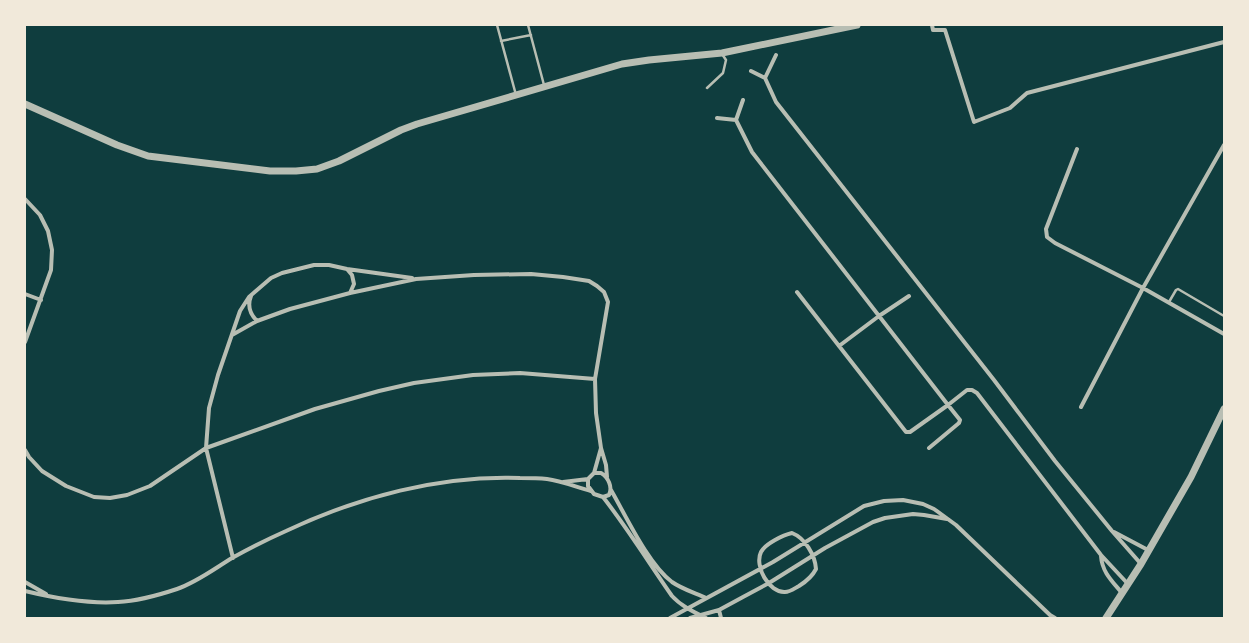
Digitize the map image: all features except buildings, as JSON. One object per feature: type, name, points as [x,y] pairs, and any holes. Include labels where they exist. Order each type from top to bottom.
[{"type":"street","points":[[25,104],[118,145],[148,156],[270,171],[296,171],[317,168],[339,161],[401,130],[417,124],[633,62],[722,53],[857,25]]},
{"type":"street","points":[[932,25],[933,30],[945,30],[974,122],[1010,108],[1027,94],[1224,42]]},
{"type":"street","points":[[765,78],[776,55]]},
{"type":"street","points":[[751,71],[765,78],[776,102],[994,380],[1055,461],[1141,564]]},
{"type":"street","points":[[743,100],[736,120],[752,152],[960,420],[959,423],[929,448]]},
{"type":"street","points":[[717,118],[736,120]]},
{"type":"street","points":[[1081,408],[1144,288],[1224,145]]},
{"type":"street","points":[[1077,150],[1046,229],[1047,236],[1055,243],[1144,288],[1224,334]]},
{"type":"street","points":[[25,198],[40,216],[48,231],[52,250],[51,270],[25,342]]},
{"type":"street","points":[[233,558],[206,448],[210,408],[218,375],[240,311],[251,294],[271,278],[282,272],[314,265],[330,265],[347,269],[416,279]]},
{"type":"street","points":[[347,269],[352,275],[354,284],[350,293]]},
{"type":"street","points":[[232,335],[257,321],[290,309],[350,293],[416,279],[474,275],[531,274],[589,281],[604,292],[608,302],[595,379],[596,413],[601,448],[611,490],[635,534],[663,573],[676,584],[706,598]]},
{"type":"street","points":[[797,292],[906,432],[910,432],[967,390],[972,390],[977,394],[1101,555],[1128,584]]},
{"type":"street","points":[[25,294],[41,300]]},
{"type":"street","points":[[251,294],[249,305],[250,310],[257,321]]},
{"type":"street","points":[[839,346],[909,296]]},
{"type":"street","points":[[25,450],[29,457],[42,471],[66,486],[94,496],[110,498],[127,495],[150,486],[206,448],[315,409],[379,391],[414,383],[473,375],[520,374],[595,379]]},
{"type":"street","points":[[1106,618],[1141,564],[1191,477],[1224,409]]},
{"type":"street","points":[[563,482],[588,479],[594,473],[601,448]]},
{"type":"street","points":[[594,473],[601,473],[607,477]]},
{"type":"street","points":[[25,591],[81,601],[118,602],[148,597],[178,589],[287,530],[355,503],[398,491],[445,482],[498,477],[546,479],[563,482],[591,491],[603,497],[624,523],[672,596],[688,609],[706,618]]},
{"type":"street","points":[[588,479],[588,486],[591,491]]},
{"type":"street","points":[[603,497],[609,495],[611,490]]},
{"type":"street","points":[[670,618],[761,569],[864,506],[884,501],[903,500],[923,504],[950,520],[1050,616],[1055,618]]},
{"type":"street","points":[[690,618],[719,610],[769,583],[869,524],[885,518],[913,514],[950,520]]},
{"type":"street","points":[[1112,531],[1148,550]]},
{"type":"street","points":[[792,533],[799,536],[805,542],[813,556],[816,569],[809,580],[787,592],[777,590],[769,583],[761,569],[761,552],[764,548],[782,536],[792,533]]},
{"type":"street","points":[[1101,555],[1102,564],[1107,575],[1122,593]]},
{"type":"street","points":[[25,582],[50,596]]},
{"type":"street","points":[[719,610],[721,618]]},
{"type":"lane","points":[[497,25],[517,95]]},
{"type":"lane","points":[[528,25],[545,87]]},
{"type":"lane","points":[[501,42],[531,35]]},
{"type":"lane","points":[[707,88],[723,73],[726,60],[722,53]]},
{"type":"lane","points":[[1169,303],[1178,289],[1224,316]]}]
